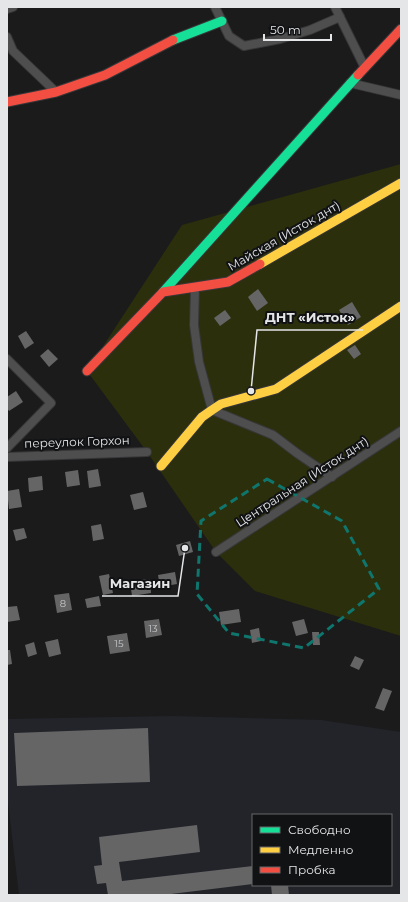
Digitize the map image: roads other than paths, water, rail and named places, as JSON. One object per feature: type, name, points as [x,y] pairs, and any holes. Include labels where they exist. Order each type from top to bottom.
[{"type":"street","points":[[7,9],[13,7]]},
{"type":"street","points":[[215,7],[229,36],[244,46],[287,37],[310,30],[340,17]]},
{"type":"street","points":[[335,7],[365,68]]},
{"type":"street","points":[[7,102],[56,92],[105,75],[164,44],[222,21]]},
{"type":"street","points":[[87,372],[163,292],[350,83],[401,29]]},
{"type":"street","points":[[7,38],[13,51],[56,92]]},
{"type":"street","points":[[350,83],[401,95]]},
{"type":"street","name":"Майская (Исток днт)","points":[[163,292],[228,282],[401,184]]},
{"type":"street","points":[[195,287],[194,325],[199,362],[212,410]]},
{"type":"street","points":[[161,466],[202,417],[220,404],[276,389],[401,306]]},
{"type":"street","points":[[7,359],[51,403],[7,448]]},
{"type":"street","points":[[212,410],[273,435],[332,477]]},
{"type":"street","name":"Центральная (Исток днт)","points":[[216,552],[401,431]]},
{"type":"street","name":"переулок Горхон","points":[[7,457],[147,452]]},
{"type":"place","name":"ДНТ «Исток»","points":[[251,391]]},
{"type":"place","name":"Магазин","points":[[185,548]]}]
